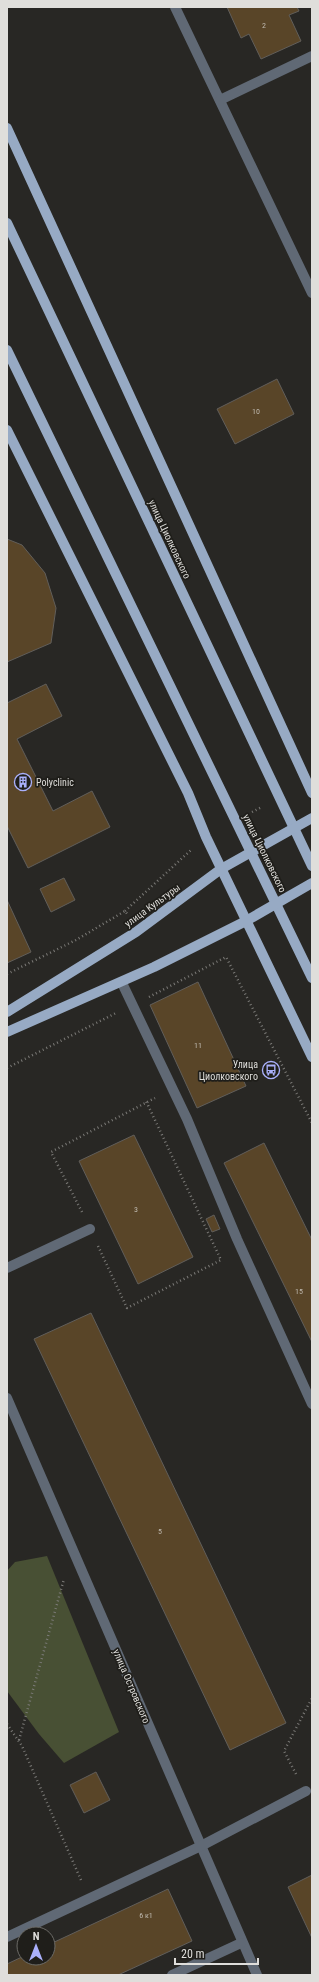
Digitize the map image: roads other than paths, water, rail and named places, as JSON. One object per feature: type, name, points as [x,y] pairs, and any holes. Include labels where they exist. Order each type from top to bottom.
[{"type":"main road","points":[[7,128],[312,793]]},
{"type":"main road","name":"улица Циолковского","points":[[7,223],[312,866]]},
{"type":"main road","name":"улица Циолковского","points":[[7,350],[312,978]]},
{"type":"main road","points":[[7,430],[188,793],[221,870],[312,1057]]},
{"type":"main road","name":"улица Культуры","points":[[7,1012],[136,932],[221,870],[312,818]]},
{"type":"main road","points":[[7,1032],[122,983],[246,921],[312,883]]},
{"type":"street","points":[[175,7],[312,293]]},
{"type":"street","points":[[220,100],[312,56]]},
{"type":"street","points":[[122,983],[187,1119],[237,1239],[312,1404]]},
{"type":"street","points":[[7,1268],[90,1229]]},
{"type":"street","name":"улица Островского","points":[[7,1398],[257,1975]]},
{"type":"street","points":[[7,1937],[201,1846],[306,1791]]},
{"type":"street","points":[[172,1975],[242,1943]]},
{"type":"place","name":"Polyclinic","points":[[23,782]]},
{"type":"place","name":"Улица Циолковского","points":[[271,1070]]}]
